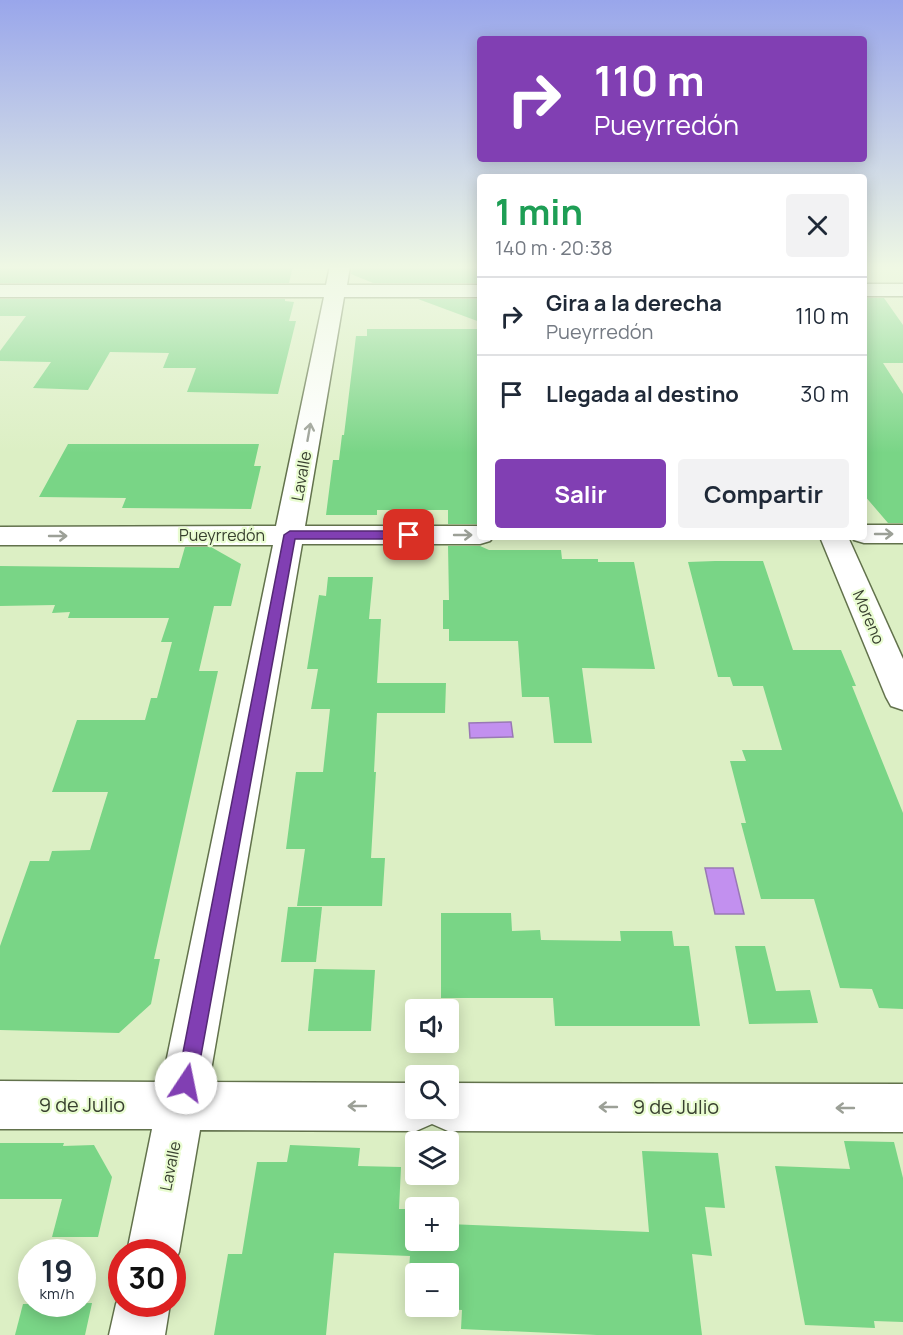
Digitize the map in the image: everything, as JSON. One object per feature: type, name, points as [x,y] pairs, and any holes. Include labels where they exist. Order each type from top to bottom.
[{"type":"street","name":"Lavalle","points":[[156,1239],[329,328]]},
{"type":"street","points":[[867,534],[903,534]]},
{"type":"street","name":"Pueyrredón","points":[[0,536],[477,535]]},
{"type":"street","name":"Moreno","points":[[835,540],[903,697]]},
{"type":"street","name":"9 de Julio","points":[[0,1105],[405,1107]]},
{"type":"street","name":"9 de Julio","points":[[459,1107],[903,1108]]},
{"type":"street","points":[[137,1335],[140,1317]]},
{"type":"shaded area","points":[[511,722],[513,737],[470,738],[469,723]]},
{"type":"shaded area","points":[[705,868],[733,868],[744,914],[715,914]]},
{"type":"building","points":[[17,328],[294,328],[278,394],[187,392],[196,368],[163,368],[169,353],[110,352],[88,390],[33,388],[51,362],[0,361],[0,351]]},
{"type":"building","points":[[867,328],[903,328],[903,363],[883,363],[903,394],[903,523],[888,523],[867,498]]},
{"type":"building","points":[[367,329],[477,329],[477,524],[448,524],[448,510],[377,510],[377,515],[326,515],[333,460],[339,460],[342,435],[344,435],[356,336],[367,336]]},
{"type":"building","points":[[68,444],[259,444],[254,466],[261,466],[251,509],[122,508],[126,498],[39,497]]},
{"type":"building","points":[[448,546],[480,546],[489,550],[561,550],[562,559],[634,562],[655,669],[582,668],[592,743],[554,743],[549,697],[522,697],[518,641],[449,641],[449,629],[443,629],[443,600],[449,600]]},
{"type":"building","points":[[185,547],[211,547],[241,564],[231,606],[214,606],[199,671],[218,671],[154,959],[160,959],[151,1004],[119,1033],[0,1030],[0,946],[30,861],[49,861],[52,851],[90,850],[108,792],[52,792],[77,720],[145,720],[151,698],[157,698],[172,642],[161,642],[169,618],[68,618],[70,612],[52,613],[55,605],[0,606],[0,566],[179,568]]},
{"type":"building","points":[[763,561],[793,650],[841,650],[856,686],[852,686],[903,813],[903,1009],[879,1008],[872,989],[840,988],[814,899],[761,899],[741,823],[746,823],[730,761],[746,761],[742,750],[782,750],[763,686],[733,686],[730,677],[718,677],[688,562]]},
{"type":"building","points":[[328,577],[373,577],[369,619],[381,619],[377,683],[446,683],[445,713],[377,713],[371,858],[385,858],[382,906],[297,906],[305,849],[286,849],[296,772],[323,772],[330,709],[311,709],[318,669],[307,669],[319,595],[326,596]]},
{"type":"building","points":[[288,907],[322,907],[316,962],[281,962]]},
{"type":"building","points":[[441,913],[511,913],[512,931],[540,930],[541,940],[621,941],[620,931],[672,931],[674,946],[689,946],[700,1026],[555,1026],[553,998],[441,998]]},
{"type":"building","points":[[735,946],[765,946],[776,991],[810,990],[818,1023],[749,1024]]},
{"type":"building","points":[[314,969],[375,970],[371,1031],[308,1031]]},
{"type":"building","points":[[844,1141],[894,1142],[903,1178],[903,1322],[874,1321],[875,1328],[805,1325],[775,1166],[850,1169]]},
{"type":"building","points":[[0,1143],[94,1145],[112,1177],[98,1237],[52,1237],[62,1199],[0,1199]]},
{"type":"building","points":[[290,1145],[360,1148],[358,1166],[401,1167],[399,1209],[405,1209],[405,1251],[459,1251],[459,1224],[649,1232],[642,1151],[718,1153],[725,1208],[705,1207],[712,1256],[692,1254],[702,1335],[597,1335],[461,1329],[459,1263],[409,1263],[410,1256],[334,1253],[326,1335],[214,1335],[228,1254],[242,1254],[257,1162],[287,1162]]},
{"type":"building","points":[[20,1317],[89,1317],[85,1335],[15,1335]]},
{"type":"route","points":[[186,1083],[290,535],[409,535]]}]
